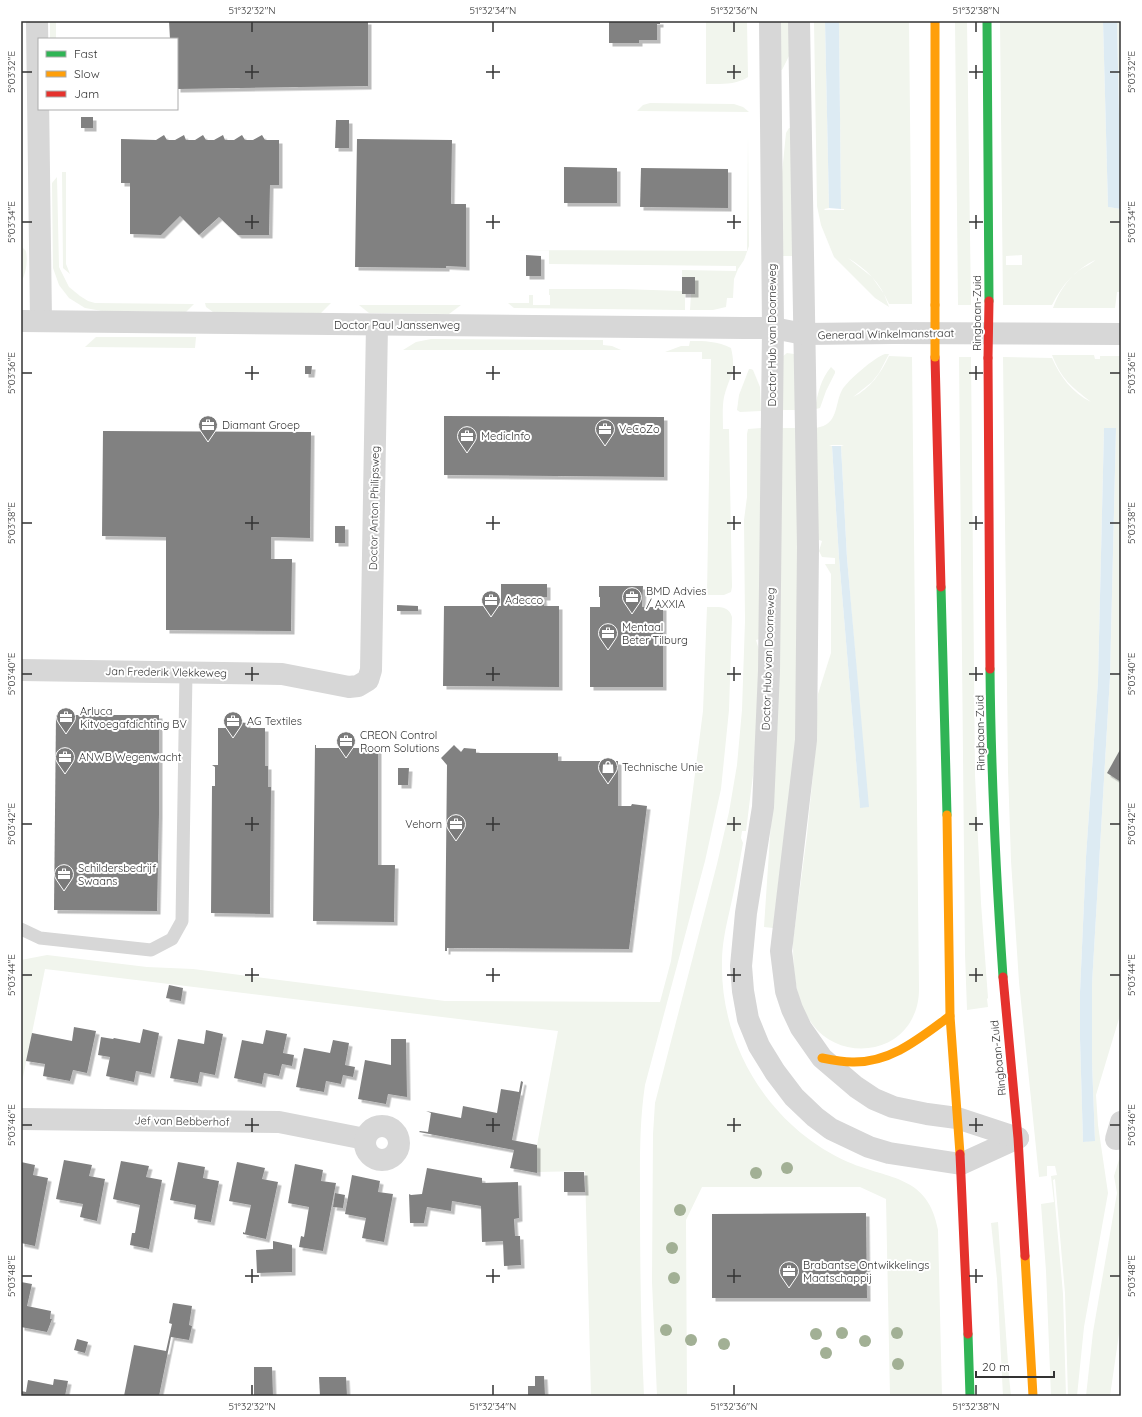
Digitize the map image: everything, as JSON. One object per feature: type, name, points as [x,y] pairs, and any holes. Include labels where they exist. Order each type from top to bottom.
[{"type":"main road","points":[[935,21],[935,305],[949,884],[950,1016],[961,1164],[970,1396]]},
{"type":"main road","name":"Ringbaan-Zuid","points":[[987,21],[991,734],[996,879],[1003,985],[1018,1138],[1032,1396]]},
{"type":"main road","points":[[822,1058],[843,1062],[860,1062],[885,1058],[906,1046],[950,1016]]},
{"type":"street","points":[[31,321],[37,21]]},
{"type":"street","name":"Doctor Hub van Doorneweg","points":[[770,21],[772,328],[770,671],[762,807],[746,913],[741,966],[742,991],[748,1019],[760,1046],[775,1072],[794,1097],[815,1117],[831,1129],[869,1148],[889,1153],[961,1164]]},
{"type":"street","points":[[799,21],[808,546],[806,740],[781,951],[786,991],[792,1009],[801,1028],[822,1058],[856,1087],[874,1099],[893,1107],[957,1118],[1018,1138]]},
{"type":"street","name":"Doctor Paul Janssenweg","points":[[31,321],[772,328]]},
{"type":"street","name":"Doctor Anton Philipsweg","points":[[358,686],[368,680],[371,670],[377,325]]},
{"type":"street","name":"Generaal Winkelmanstraat","points":[[772,328],[804,334],[1121,334]]},
{"type":"street","name":"Jan Frederik Vlekkeweg","points":[[21,670],[282,674],[328,684],[349,687],[358,686]]},
{"type":"street","name":"Jef van Bebberhof","points":[[21,1119],[279,1122],[365,1139]]},
{"type":"street","points":[[961,1164],[1018,1138]]},
{"type":"lane","points":[[21,929],[40,938],[151,950],[172,939],[182,921],[186,672]]},
{"type":"shaded area","points":[[50,21],[56,21],[56,38],[50,38]]},
{"type":"shaded area","points":[[706,21],[747,21],[748,77],[733,83],[706,84]]},
{"type":"shaded area","points":[[777,21],[792,21],[790,54],[782,70],[780,70]]},
{"type":"shaded area","points":[[814,21],[825,21],[829,208],[824,209],[844,210],[841,209],[839,21],[909,21],[912,304],[889,304],[884,295],[889,307],[875,298],[834,257],[821,225],[817,206]],"holes":[[[848,258],[861,267],[872,277]]]},
{"type":"shaded area","points":[[825,21],[839,21],[841,209],[829,208]]},
{"type":"shaded area","points":[[955,21],[967,21],[971,305],[958,305]]},
{"type":"shaded area","points":[[1000,21],[1103,21],[1108,207],[1121,209],[1121,292],[1117,292],[1115,308],[1053,308],[1057,298],[1066,283],[1052,305],[1003,305]],"holes":[[[1022,255],[1022,265],[1006,265],[1006,256]],[[1095,260],[1073,276],[1081,268]]]},
{"type":"shaded area","points":[[1103,21],[1117,21],[1121,209],[1108,207]]},
{"type":"shaded area","points":[[1117,21],[1121,21],[1121,193]]},
{"type":"shaded area","points":[[650,103],[734,104],[743,107],[749,112],[637,111],[643,105]]},
{"type":"shaded area","points":[[789,128],[791,128],[796,256],[780,256],[781,183],[786,133]]},
{"type":"shaded area","points":[[748,132],[749,246],[744,260],[734,279],[733,298],[727,298],[726,307],[713,310],[690,310],[691,294],[695,294],[695,277],[682,277],[682,270],[736,271],[736,266],[549,264],[549,250],[747,251]]},
{"type":"shaded area","points":[[62,172],[66,172],[66,264],[70,274],[63,268]]},
{"type":"shaded area","points":[[57,177],[59,267],[69,287],[88,301],[95,303],[194,304],[186,312],[102,311],[85,308],[69,298],[59,285],[53,268],[52,183]]},
{"type":"shaded area","points":[[21,246],[26,251],[27,263],[21,283]]},
{"type":"shaded area","points":[[549,289],[682,291],[682,294],[685,294],[685,310],[514,308],[508,303],[529,303],[529,295],[533,295],[533,305],[550,305]]},
{"type":"shaded area","points":[[205,303],[331,303],[321,313],[213,312],[206,307]]},
{"type":"shaded area","points":[[359,305],[461,305],[449,314],[369,313]]},
{"type":"shaded area","points":[[96,337],[196,337],[195,348],[85,347]]},
{"type":"shaded area","points":[[431,339],[603,340],[603,345],[612,346],[621,350],[403,350],[416,342]]},
{"type":"shaded area","points":[[690,341],[721,344],[731,348],[733,356],[733,369],[724,397],[723,409],[723,429],[729,429],[732,587],[731,592],[724,595],[707,595],[711,359],[702,359],[702,352],[665,352],[681,346],[689,346]]},
{"type":"shaded area","points":[[787,353],[794,354],[798,410],[780,410],[782,357]]},
{"type":"shaded area","points":[[885,354],[889,354],[880,371],[889,356],[912,357],[919,989],[918,1003],[914,1016],[900,1035],[875,1047],[861,1048],[848,1047],[835,1043],[823,1035],[813,1025],[807,1016],[802,1006],[796,985],[793,941],[807,835],[815,754],[818,694],[831,653],[831,574],[825,564],[835,564],[835,558],[822,557],[819,551],[822,541],[816,539],[816,428],[829,423],[835,414],[842,390],[862,369],[875,359]],"holes":[[[877,376],[874,380],[865,390],[853,397],[872,382]],[[829,445],[844,445],[841,446],[847,558],[868,807],[860,807],[839,558],[832,446]]]},
{"type":"shaded area","points":[[1052,355],[1094,355],[1095,359],[1100,359],[1100,356],[1121,356],[1121,1012],[1096,1095],[1098,1125],[1108,1193],[1084,1327],[1077,1396],[1068,1396],[1065,1293],[1055,1179],[1053,1180],[1063,1294],[1066,1396],[1051,1396],[1046,1271],[1041,1204],[1054,1202],[1051,1176],[1057,1175],[1055,1166],[1047,1166],[1047,1176],[1039,1177],[1019,982],[1011,861],[1008,771],[1003,357],[1052,358],[1063,377]],"holes":[[[1063,377],[1078,391],[1091,402],[1072,389]],[[1104,428],[1116,429],[1110,677],[1092,984],[1092,1062],[1095,1140],[1083,1142],[1080,992],[1086,857],[1098,681]]]},
{"type":"shaded area","points":[[959,357],[971,357],[975,775],[981,903],[988,998],[988,1007],[967,1010],[965,954]]},
{"type":"shaded area","points":[[831,367],[835,373],[820,408],[816,409],[820,386]]},
{"type":"shaded area","points":[[749,369],[753,370],[760,387],[761,411],[740,412],[737,410],[739,395]]},
{"type":"shaded area","points":[[761,428],[760,639],[756,640],[760,653],[755,759],[746,831],[742,831],[741,838],[743,843],[723,942],[722,962],[724,994],[730,1024],[741,1054],[755,1081],[774,1106],[796,1128],[820,1147],[848,1162],[905,1182],[916,1189],[926,1199],[933,1212],[938,1230],[942,1396],[890,1396],[886,1199],[860,1187],[702,1187],[686,1220],[687,1396],[657,1396],[652,1282],[653,1134],[655,1103],[717,864],[729,812],[737,765],[742,710],[745,621],[744,520],[747,497],[747,434],[748,429]]},
{"type":"shaded area","points":[[780,428],[798,428],[800,663],[795,751],[773,928],[764,927],[775,761]]},
{"type":"shaded area","points":[[1104,428],[1116,428],[1110,677],[1092,984],[1092,1062],[1095,1141],[1083,1142],[1080,992],[1086,857],[1098,681]]},
{"type":"shaded area","points":[[832,446],[841,446],[847,558],[869,807],[860,808],[839,558]]},
{"type":"shaded area","points":[[707,607],[719,607],[726,609],[731,613],[732,617],[729,710],[721,789],[705,861],[645,1085],[643,1100],[640,1144],[640,1228],[641,1324],[644,1396],[591,1396],[585,1171],[537,1172],[537,1145],[558,1031],[45,969],[21,1087],[21,960],[47,955],[147,967],[193,969],[445,1001],[660,1002],[671,961],[703,711]]},
{"type":"shaded area","points":[[1121,1153],[1121,1320],[1110,1396],[1086,1396],[1093,1332],[1117,1193],[1114,1176]]},
{"type":"shaded area","points":[[998,1222],[1011,1396],[1003,1396],[997,1279],[991,1223]]},
{"type":"building","points":[[169,21],[368,21],[368,86],[178,89],[178,38],[170,38]]},
{"type":"building","points":[[609,21],[660,21],[660,24],[657,24],[657,40],[639,40],[639,43],[609,43]]},
{"type":"building","points":[[81,117],[93,117],[93,128],[81,128]]},
{"type":"building","points":[[336,120],[349,120],[349,148],[335,148]]},
{"type":"building","points":[[164,135],[167,140],[175,140],[184,135],[186,140],[195,140],[203,135],[206,140],[214,140],[223,135],[225,140],[234,140],[242,135],[245,140],[253,140],[262,135],[265,140],[279,140],[279,185],[270,185],[269,235],[238,235],[219,217],[199,235],[180,216],[161,235],[130,234],[130,183],[121,183],[121,139],[156,140]]},
{"type":"building","points":[[357,139],[452,140],[451,204],[466,204],[466,267],[355,267]]},
{"type":"building","points":[[564,167],[617,168],[617,203],[564,203]]},
{"type":"building","points":[[641,168],[728,169],[728,208],[640,207]]},
{"type":"building","points":[[526,255],[541,256],[541,276],[526,276]]},
{"type":"building","points":[[682,277],[695,277],[695,294],[682,294]]},
{"type":"building","points":[[305,366],[312,366],[311,374],[305,374]]},
{"type":"building","points":[[444,416],[664,417],[664,477],[444,475]]},
{"type":"building","points":[[103,431],[311,432],[310,538],[271,537],[271,559],[292,559],[291,631],[166,630],[166,537],[102,536]]},
{"type":"building","points":[[335,526],[345,526],[345,543],[335,543]]},
{"type":"building","points":[[501,584],[547,584],[547,597],[543,597],[544,606],[559,606],[559,687],[443,686],[444,606],[501,606]]},
{"type":"building","points":[[599,586],[643,586],[642,607],[663,607],[663,687],[590,687],[590,607],[600,607]]},
{"type":"building","points":[[397,605],[418,606],[418,611],[397,611]]},
{"type":"building","points":[[56,715],[159,715],[157,911],[54,910]]},
{"type":"building","points":[[237,722],[247,723],[247,728],[265,728],[265,766],[268,766],[268,787],[271,787],[270,914],[211,913],[212,786],[215,786],[215,767],[212,765],[218,765],[218,728],[237,728]]},
{"type":"building","points":[[315,745],[316,748],[377,748],[378,745],[378,865],[395,865],[394,922],[313,921]]},
{"type":"building","points":[[454,745],[461,752],[464,748],[476,749],[476,753],[558,753],[558,761],[618,761],[618,806],[631,806],[632,804],[647,806],[629,949],[447,948],[447,951],[445,951],[447,765],[441,758]]},
{"type":"building","points":[[1121,748],[1121,782],[1107,773]]},
{"type":"building","points":[[398,768],[409,768],[408,785],[398,785]]},
{"type":"building","points":[[169,985],[183,988],[181,1001],[166,998]]},
{"type":"building","points":[[74,1027],[96,1031],[87,1073],[73,1070],[70,1081],[43,1076],[45,1064],[26,1061],[32,1033],[72,1041]]},
{"type":"building","points":[[143,1029],[159,1033],[151,1074],[136,1071],[134,1082],[106,1076],[110,1057],[98,1055],[101,1037],[140,1043]]},
{"type":"building","points":[[206,1030],[223,1034],[215,1075],[200,1072],[198,1083],[170,1078],[178,1039],[204,1044]]},
{"type":"building","points":[[266,1030],[287,1034],[283,1053],[294,1055],[292,1066],[282,1064],[279,1076],[264,1073],[262,1084],[234,1078],[242,1040],[263,1044]]},
{"type":"building","points":[[391,1039],[406,1039],[407,1097],[388,1094],[386,1104],[358,1099],[365,1060],[391,1065]]},
{"type":"building","points":[[333,1040],[349,1043],[345,1065],[355,1067],[353,1077],[343,1075],[341,1084],[326,1081],[324,1092],[296,1087],[304,1048],[330,1053]]},
{"type":"building","points":[[521,1081],[523,1082],[512,1140],[537,1145],[537,1173],[510,1168],[514,1150],[419,1132],[428,1132],[431,1113],[426,1111],[461,1118],[463,1106],[497,1113],[501,1089],[519,1092]]},
{"type":"building","points":[[64,1160],[92,1165],[89,1176],[105,1179],[97,1221],[80,1217],[83,1204],[56,1199]]},
{"type":"building","points":[[121,1161],[149,1166],[146,1177],[162,1180],[149,1249],[130,1245],[132,1233],[135,1233],[140,1205],[113,1199]]},
{"type":"building","points":[[21,1162],[35,1165],[33,1175],[48,1178],[35,1246],[21,1243]]},
{"type":"building","points":[[178,1162],[205,1167],[203,1178],[219,1181],[211,1222],[194,1219],[196,1205],[170,1200]]},
{"type":"building","points":[[237,1162],[265,1168],[262,1179],[278,1182],[266,1239],[243,1234],[243,1232],[245,1233],[251,1205],[229,1201]]},
{"type":"building","points":[[295,1164],[323,1170],[321,1181],[336,1183],[323,1251],[299,1247],[301,1236],[304,1237],[309,1207],[288,1203]]},
{"type":"building","points":[[427,1168],[482,1178],[482,1183],[518,1182],[519,1218],[514,1219],[515,1236],[520,1236],[521,1265],[504,1266],[503,1241],[482,1242],[481,1206],[452,1201],[451,1211],[427,1207],[424,1223],[410,1223],[409,1194],[422,1194]]},
{"type":"building","points":[[564,1172],[584,1172],[585,1192],[564,1192]]},
{"type":"building","points":[[352,1175],[380,1181],[378,1192],[393,1194],[384,1242],[362,1238],[366,1218],[345,1214]]},
{"type":"building","points":[[335,1193],[345,1195],[343,1208],[333,1207]]},
{"type":"building","points":[[866,1213],[867,1298],[712,1298],[712,1214]]},
{"type":"building","points":[[273,1241],[292,1245],[292,1272],[257,1273],[256,1250],[273,1249]]},
{"type":"building","points":[[21,1282],[32,1284],[27,1306],[51,1311],[50,1319],[52,1319],[47,1332],[21,1327]]},
{"type":"building","points":[[173,1303],[192,1306],[189,1325],[192,1326],[189,1340],[171,1337],[159,1396],[124,1396],[134,1345],[166,1351],[172,1324],[169,1323]]},
{"type":"building","points":[[77,1339],[88,1342],[85,1353],[74,1350]]},
{"type":"building","points":[[254,1367],[272,1367],[273,1396],[254,1395]]},
{"type":"building","points":[[535,1376],[544,1376],[545,1396],[528,1396],[528,1386],[535,1386]]},
{"type":"building","points":[[319,1377],[346,1377],[347,1396],[320,1396]]},
{"type":"building","points":[[54,1379],[68,1381],[65,1396],[21,1396],[21,1391],[26,1392],[28,1380],[53,1385]]},
{"type":"traffic: fast","points":[[987,21],[989,301]]},
{"type":"traffic: fast","points":[[941,587],[947,815]]},
{"type":"traffic: fast","points":[[990,669],[994,823],[1003,977]]},
{"type":"traffic: fast","points":[[968,1334],[970,1396]]},
{"type":"traffic: slow","points":[[935,21],[935,305]]},
{"type":"traffic: slow","points":[[935,305],[935,357]]},
{"type":"traffic: slow","points":[[947,815],[950,1016],[960,1154]]},
{"type":"traffic: slow","points":[[822,1058],[852,1062],[880,1058],[904,1048],[928,1033],[950,1016]]},
{"type":"traffic: slow","points":[[1025,1256],[1033,1396]]},
{"type":"traffic: jam","points":[[988,358],[989,301]]},
{"type":"traffic: jam","points":[[935,357],[941,587]]},
{"type":"traffic: jam","points":[[988,358],[990,669]]},
{"type":"traffic: jam","points":[[1003,977],[1018,1138],[1025,1256]]},
{"type":"traffic: jam","points":[[960,1154],[968,1334]]},
{"type":"place","name":"Diamant Groep","points":[[208,442]]},
{"type":"place","name":"VeCoZo","points":[[605,446]]},
{"type":"place","name":"MedicInfo","points":[[467,453]]},
{"type":"place","name":"BMD Advies / AXXIA","points":[[632,614]]},
{"type":"place","name":"Adecco","points":[[491,617]]},
{"type":"place","name":"Mentaal Beter Tilburg","points":[[608,650]]},
{"type":"place","name":"Arluca Kitvoegafdichting BV","points":[[66,734]]},
{"type":"place","name":"AG Textiles","points":[[233,738]]},
{"type":"place","name":"CREON Control Room Solutions","points":[[346,758]]},
{"type":"place","name":"ANWB Wegenwacht","points":[[65,774]]},
{"type":"place","name":"Technische Unie","points":[[608,784]]},
{"type":"place","name":"Vehorn","points":[[456,841]]},
{"type":"place","name":"Schildersbedrijf Swaans","points":[[64,891]]},
{"type":"place","name":"Brabantse Ontwikkelings Maatschappij","points":[[789,1288]]}]
